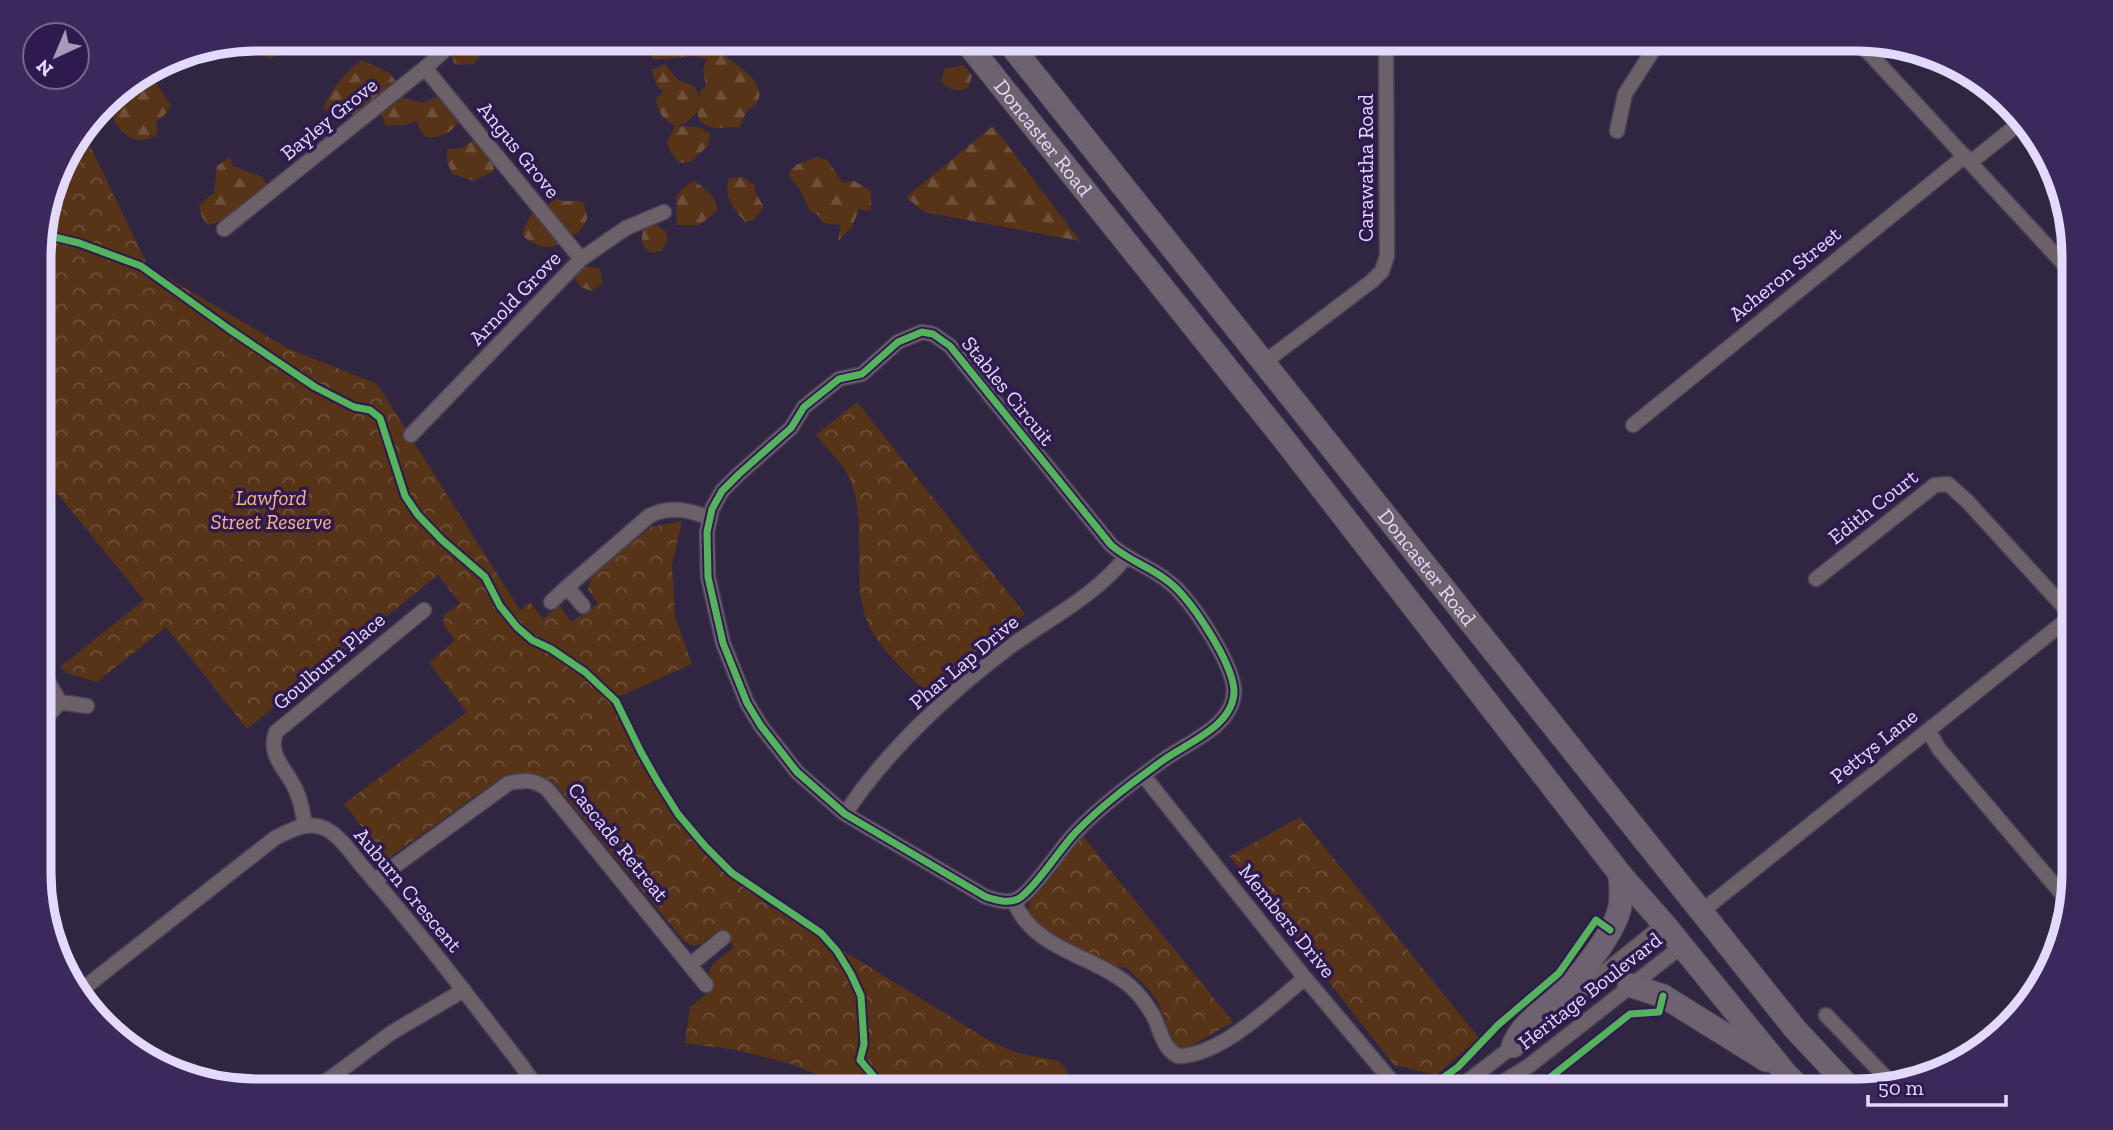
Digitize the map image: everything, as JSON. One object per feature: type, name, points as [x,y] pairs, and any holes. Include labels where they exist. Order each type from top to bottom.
[{"type":"main road","name":"Doncaster Road","points":[[973,51],[1238,383],[1620,874],[1791,1079]]},
{"type":"main road","name":"Doncaster Road","points":[[1016,51],[1262,364],[1795,1029],[1842,1079]]},
{"type":"main road","points":[[1238,383],[1262,364]]},
{"type":"main road","points":[[1513,1046],[1518,1032],[1567,989],[1610,930],[1620,906],[1620,874]]},
{"type":"main road","points":[[1664,924],[1702,911]]},
{"type":"main road","points":[[1682,946],[1702,911]]},
{"type":"main road","points":[[1629,985],[1663,996],[1786,1074]]},
{"type":"street","name":"Bayley Grove","points":[[224,229],[444,51]]},
{"type":"street","name":"Carawatha Road","points":[[1262,364],[1382,271],[1387,256],[1386,51]]},
{"type":"street","points":[[1617,131],[1625,94],[1653,51]]},
{"type":"street","points":[[1867,52],[2062,263]]},
{"type":"street","name":"Angus Grove","points":[[425,68],[581,259]]},
{"type":"street","name":"Acheron Street","points":[[1633,425],[1968,159],[2015,126]]},
{"type":"street","name":"Arnold Grove","points":[[411,435],[581,259],[626,228],[664,212]]},
{"type":"street","name":"Stables Circuit","points":[[922,332],[933,334],[950,346],[1111,545],[1172,584],[1214,639],[1225,658],[1234,687],[1234,698],[1222,720],[1143,775],[1096,812],[1022,897],[1014,901],[986,897],[845,814],[797,772],[761,726],[747,703],[723,643],[712,600],[707,553],[710,518],[722,491],[791,428],[804,407],[839,379],[862,374],[898,342],[922,332]]},
{"type":"street","name":"Edith Court","points":[[1816,579],[1935,485],[1948,484],[2062,603]]},
{"type":"street","points":[[551,601],[656,512],[674,509],[710,518]]},
{"type":"street","name":"Phar Lap Drive","points":[[845,814],[887,759],[945,702],[1009,648],[1099,584],[1126,557]]},
{"type":"street","points":[[567,587],[583,606]]},
{"type":"street","name":"Goulburn Place","points":[[305,826],[296,789],[273,751],[272,742],[276,732],[424,610]]},
{"type":"street","name":"Pettys Lane","points":[[1702,911],[2062,624]]},
{"type":"street","points":[[51,687],[60,702]]},
{"type":"street","points":[[60,702],[87,706]]},
{"type":"street","points":[[51,712],[60,702]]},
{"type":"street","points":[[1928,730],[1948,760],[2061,892]]},
{"type":"street","name":"Members Drive","points":[[1143,775],[1305,978],[1390,1079]]},
{"type":"street","name":"Cascade Retreat","points":[[374,881],[509,783],[527,780],[538,782],[547,789],[706,985]]},
{"type":"street","points":[[85,987],[275,838],[298,826],[305,826]]},
{"type":"street","name":"Auburn Crescent","points":[[305,826],[326,829],[337,837],[464,990],[531,1079]]},
{"type":"street","points":[[1014,901],[1026,923],[1045,939],[1115,975],[1136,992],[1155,1019],[1167,1048],[1178,1056],[1195,1054],[1224,1040],[1305,978]]},
{"type":"street","name":"Heritage Boulevard","points":[[1470,1079],[1664,924]]},
{"type":"street","points":[[690,965],[723,938]]},
{"type":"street","name":"Heritage Boulevard","points":[[1508,1079],[1530,1065],[1682,946]]},
{"type":"street","points":[[329,1079],[391,1033],[464,990]]},
{"type":"street","points":[[1826,1015],[1885,1077]]},
{"type":"green space","points":[[261,51],[291,51],[270,59]]},
{"type":"green space","points":[[481,51],[474,64],[459,65],[454,63],[451,52]]},
{"type":"green space","points":[[650,51],[744,51],[725,56],[755,82],[759,97],[756,104],[747,111],[740,127],[712,128],[700,122],[697,112],[687,122],[677,126],[698,127],[710,133],[708,146],[690,162],[679,163],[667,143],[675,126],[664,118],[658,108],[656,99],[663,91],[656,85],[652,70],[665,64],[678,80],[694,86],[700,98],[700,92],[706,86],[703,69],[707,59],[694,56],[653,60]]},
{"type":"green space","points":[[361,60],[390,73],[398,85],[392,95],[423,103],[435,97],[455,105],[460,119],[457,124],[446,134],[426,137],[417,121],[406,125],[386,126],[381,113],[366,127],[348,111],[333,117],[323,107],[339,81]]},
{"type":"green space","points":[[964,65],[972,76],[968,88],[953,90],[941,82],[944,69]]},
{"type":"green space","points":[[153,79],[171,105],[165,115],[156,121],[158,133],[149,139],[131,138],[117,125],[113,117],[112,110]]},
{"type":"green space","points":[[993,126],[1080,241],[924,212],[906,197]]},
{"type":"green space","points":[[473,140],[487,145],[494,171],[474,181],[452,174],[447,162],[447,149],[462,148]]},
{"type":"green space","name":"Lawford Street Reserve","points":[[89,144],[148,266],[287,348],[377,384],[520,610],[530,602],[543,619],[560,606],[571,622],[598,604],[588,589],[592,574],[651,527],[682,521],[672,565],[675,617],[692,664],[618,697],[643,753],[684,819],[708,848],[762,901],[990,1041],[1017,1053],[1059,1061],[1067,1070],[1067,1079],[827,1079],[794,1065],[737,1050],[685,1043],[690,1007],[713,989],[710,969],[734,947],[719,930],[701,944],[693,946],[684,941],[553,782],[541,776],[524,773],[505,775],[387,859],[344,804],[467,712],[429,663],[455,640],[444,626],[443,616],[460,603],[438,575],[247,729],[166,627],[97,682],[69,674],[60,667],[144,600],[51,486],[51,243],[58,203],[66,178],[79,152]]},
{"type":"green space","points":[[230,157],[233,166],[262,177],[268,186],[233,222],[222,221],[208,225],[202,217],[199,205],[214,193],[217,166]]},
{"type":"green space","points":[[816,157],[827,160],[843,183],[854,181],[871,191],[871,211],[859,209],[852,227],[838,241],[841,225],[824,223],[817,214],[810,211],[800,190],[788,174],[796,165]]},
{"type":"green space","points":[[743,177],[755,186],[755,192],[764,207],[753,220],[745,222],[730,202],[727,191],[729,178]]},
{"type":"green space","points":[[694,181],[713,197],[717,211],[699,225],[677,225],[676,197],[684,187]]},
{"type":"green space","points":[[555,198],[583,201],[587,218],[582,228],[565,242],[552,247],[540,246],[522,235],[532,214]]},
{"type":"green space","points":[[655,223],[666,232],[667,242],[661,251],[651,253],[644,246],[642,235],[643,231]]},
{"type":"green space","points":[[576,264],[600,269],[602,283],[592,291],[581,287],[575,279]]},
{"type":"green space","points":[[857,402],[1025,614],[991,639],[928,695],[886,651],[867,621],[860,586],[855,494],[846,471],[816,435]]},
{"type":"green space","points":[[1300,817],[1479,1038],[1436,1075],[1394,1065],[1230,856]]},
{"type":"green space","points":[[1082,835],[1233,1022],[1191,1046],[1179,1047],[1157,1001],[1127,968],[1103,962],[1075,949],[1029,917],[1029,903]]},
{"type":"cycle path","points":[[52,237],[79,243],[141,266],[315,387],[354,407],[370,410],[380,418],[405,496],[418,515],[485,577],[500,606],[517,627],[532,640],[551,649],[585,672],[616,701],[658,782],[678,814],[705,846],[732,873],[821,933],[837,951],[861,996],[864,1044],[860,1060],[876,1079]]},
{"type":"cycle path","points":[[922,332],[933,334],[950,346],[1111,545],[1178,590],[1199,616],[1218,648],[1232,678],[1234,690],[1227,714],[1218,724],[1162,761],[1107,803],[1076,832],[1028,891],[1013,901],[986,897],[845,814],[797,772],[761,726],[747,703],[723,643],[708,577],[707,532],[712,509],[722,491],[791,428],[804,407],[839,379],[862,374],[898,342],[922,332]]},
{"type":"cycle path","points":[[1441,1079],[1458,1067],[1498,1025],[1559,973],[1596,920],[1610,930]]},
{"type":"cycle path","points":[[1548,1079],[1630,1014],[1659,1012],[1663,996]]}]
